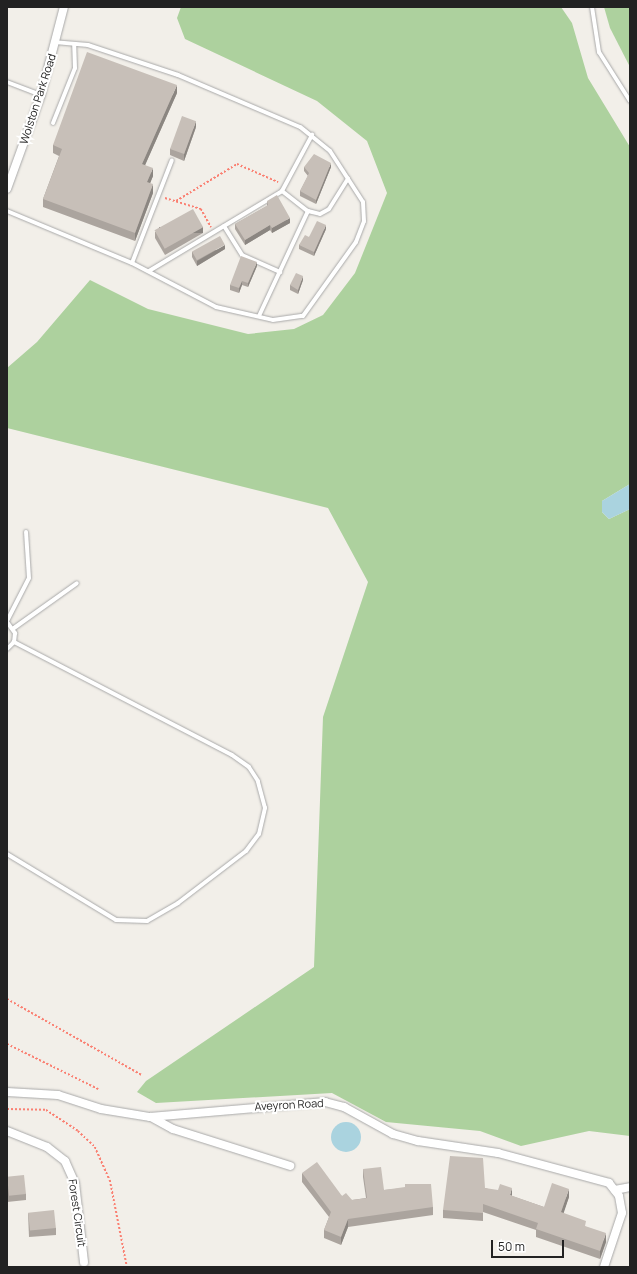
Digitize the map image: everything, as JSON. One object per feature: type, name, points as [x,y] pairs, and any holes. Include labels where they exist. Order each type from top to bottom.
[{"type":"street","name":"Wolston Park Road","points":[[7,190],[41,95],[64,7]]},
{"type":"street","name":"Aveyron Road","points":[[7,1092],[58,1095],[102,1109],[150,1117],[324,1102],[344,1107],[405,1138],[498,1153],[609,1183],[616,1190]]},
{"type":"street","points":[[150,1117],[173,1129],[290,1166]]},
{"type":"street","name":"Forest Circuit","points":[[7,1131],[47,1147],[65,1160],[75,1183],[84,1262]]},
{"type":"street","points":[[604,1267],[622,1213],[616,1190],[630,1187]]},
{"type":"lane","points":[[592,7],[599,52],[630,101]]},
{"type":"lane","points":[[7,211],[132,263],[216,307],[259,316],[288,320],[303,316],[356,242],[364,221],[363,202],[330,151],[312,135],[178,75],[74,44],[55,42]]},
{"type":"lane","points":[[53,123],[75,68],[74,44]]},
{"type":"lane","points":[[7,82],[41,95]]},
{"type":"lane","points":[[149,271],[282,191],[312,135]]},
{"type":"lane","points":[[132,263],[172,160]]},
{"type":"lane","points":[[282,191],[308,212],[325,213],[348,178]]},
{"type":"lane","points":[[259,316],[308,212]]},
{"type":"lane","points":[[224,226],[242,255],[280,272]]},
{"type":"lane","points":[[7,649],[14,642],[14,628],[7,622],[29,578],[26,532]]},
{"type":"lane","points":[[14,628],[77,583]]},
{"type":"lane","points":[[7,854],[116,920],[147,921],[178,903],[246,851],[259,834],[265,808],[258,781],[249,767],[232,755],[14,642]]},
{"type":"path","points":[[176,201],[237,164],[279,182],[282,191]]},
{"type":"path","points":[[159,196],[201,209],[214,232]]},
{"type":"path","points":[[7,999],[142,1075]]},
{"type":"path","points":[[7,1044],[98,1089]]},
{"type":"path","points":[[7,1109],[46,1110],[78,1130],[95,1147],[110,1180],[127,1267]]},
{"type":"green space","points":[[181,7],[561,7],[572,23],[588,78],[630,147],[630,484],[602,501],[602,512],[609,519],[630,509],[630,1136],[589,1131],[521,1146],[480,1131],[386,1122],[332,1093],[156,1103],[137,1092],[146,1081],[314,967],[323,717],[368,582],[328,508],[7,428],[7,368],[37,342],[90,280],[148,309],[248,334],[294,329],[323,315],[355,273],[387,193],[367,141],[317,101],[185,39],[177,18]]},
{"type":"green space","points":[[604,7],[630,7],[630,67],[610,28]]},
{"type":"water","points":[[630,484],[630,509],[609,519],[602,512],[602,501]]},
{"type":"water","points":[[346,1122],[352,1123],[360,1131],[360,1143],[352,1151],[346,1152],[340,1151],[332,1143],[331,1137],[332,1131],[340,1123]]},
{"type":"building","points":[[87,52],[177,85],[142,164],[153,168],[147,182],[153,184],[135,233],[43,199],[62,149],[53,145]]},
{"type":"building","points":[[182,116],[196,121],[184,154],[170,149]]},
{"type":"building","points":[[314,154],[331,163],[316,200],[300,191],[309,173],[304,167]]},
{"type":"building","points":[[277,195],[290,218],[272,228],[270,225],[245,240],[235,224],[268,205],[267,201]]},
{"type":"building","points":[[193,209],[203,227],[165,249],[155,230]]},
{"type":"building","points":[[317,221],[326,225],[314,252],[299,245],[305,235],[309,237]]},
{"type":"building","points":[[220,236],[225,245],[197,260],[192,252]]},
{"type":"building","points":[[241,256],[257,262],[248,283],[242,281],[239,288],[230,285]]},
{"type":"building","points":[[296,273],[303,276],[298,290],[290,285]]},
{"type":"building","points":[[450,1156],[483,1158],[485,1188],[498,1190],[500,1184],[512,1188],[510,1195],[544,1207],[552,1183],[569,1189],[561,1212],[586,1221],[585,1226],[606,1233],[600,1251],[536,1229],[538,1223],[483,1204],[483,1213],[443,1210]]},
{"type":"building","points":[[317,1162],[342,1196],[346,1193],[352,1200],[367,1198],[363,1169],[381,1167],[384,1190],[405,1187],[405,1184],[431,1184],[433,1207],[348,1219],[341,1237],[324,1230],[331,1212],[302,1173]]},
{"type":"building","points":[[24,1175],[26,1194],[9,1196],[7,1177]]},
{"type":"building","points":[[54,1210],[56,1228],[30,1231],[28,1213]]}]
